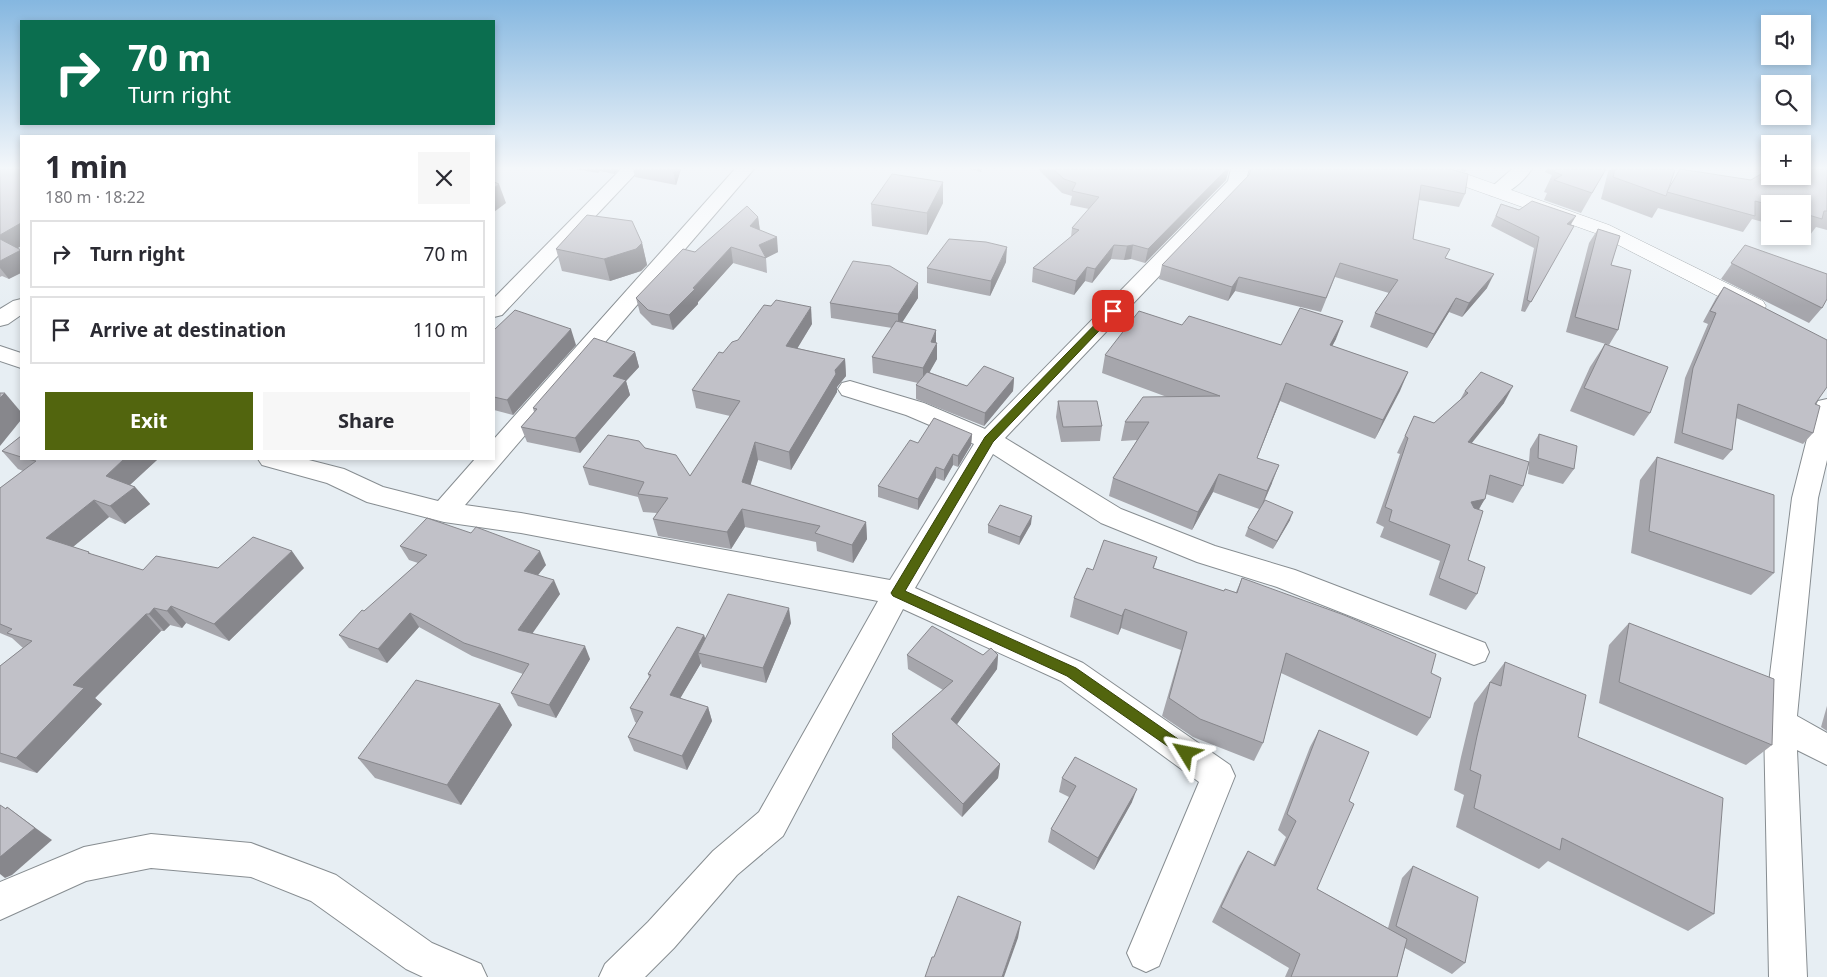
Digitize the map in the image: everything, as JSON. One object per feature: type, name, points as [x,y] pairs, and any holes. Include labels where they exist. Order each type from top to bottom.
[{"type":"street","points":[[495,309],[587,215]]},
{"type":"street","points":[[495,454],[705,215]]},
{"type":"street","points":[[618,977],[660,935],[724,863],[771,824],[897,593],[989,440],[1207,215]]},
{"type":"street","points":[[1564,215],[1602,228],[1774,316]]},
{"type":"street","points":[[0,320],[20,307]]},
{"type":"street","points":[[0,353],[20,361]]},
{"type":"street","points":[[850,389],[914,409],[989,440],[1111,516],[1207,554],[1285,578],[1474,652]]},
{"type":"street","points":[[1788,977],[1780,723],[1805,498],[1827,407]]},
{"type":"street","points":[[280,460],[343,467],[376,495],[444,512],[531,524],[897,593],[1072,672],[1218,776],[1146,953]]},
{"type":"street","points":[[444,512],[489,460]]},
{"type":"street","points":[[1780,723],[1827,750]]},
{"type":"street","points":[[0,902],[5,898],[84,864],[150,851],[251,860],[322,888],[419,956],[468,977]]},
{"type":"building","points":[[0,215],[20,215],[20,224],[0,235]]},
{"type":"building","points":[[587,215],[632,221],[642,243],[636,249],[604,259],[556,249]]},
{"type":"building","points":[[737,215],[756,215],[758,217],[750,226],[777,237],[759,245],[766,258],[731,247],[693,288],[695,289],[669,315],[648,310],[636,298],[683,249],[695,252]]},
{"type":"building","points":[[1084,215],[1182,215],[1148,249],[1133,245],[1114,245],[1095,269],[1087,267],[1076,281],[1033,268],[1079,230],[1072,228]]},
{"type":"building","points":[[1211,215],[1417,215],[1413,239],[1450,249],[1445,258],[1494,274],[1469,303],[1456,298],[1434,334],[1375,313],[1398,280],[1340,263],[1326,298],[1239,277],[1232,287],[1162,265]]},
{"type":"building","points":[[1811,215],[1823,215],[1822,219],[1811,216]]},
{"type":"building","points":[[1496,216],[1576,216],[1567,224],[1574,226],[1531,302],[1527,300],[1539,237]]},
{"type":"building","points":[[1598,229],[1620,236],[1611,265],[1631,270],[1618,330],[1575,317]]},
{"type":"building","points":[[0,239],[20,249],[20,251],[0,261]]},
{"type":"building","points":[[949,239],[986,242],[1007,247],[991,281],[927,268]]},
{"type":"building","points":[[1745,245],[1827,274],[1827,299],[1822,308],[1731,263]]},
{"type":"building","points":[[853,261],[890,266],[918,283],[898,314],[830,303]]},
{"type":"building","points":[[1724,287],[1827,340],[1827,387],[1815,404],[1820,406],[1813,433],[1738,404],[1732,450],[1682,433],[1693,368],[1716,313],[1710,311]]},
{"type":"building","points":[[776,300],[811,307],[786,346],[845,359],[835,370],[836,374],[789,452],[755,442],[742,482],[866,522],[852,545],[815,533],[820,526],[742,509],[727,532],[653,519],[668,498],[638,494],[644,482],[583,467],[608,435],[639,441],[645,448],[676,455],[690,476],[740,401],[692,390],[719,352],[723,353],[732,342],[738,340],[764,305],[771,306]]},
{"type":"building","points":[[1300,308],[1343,321],[1330,345],[1408,372],[1383,420],[1286,383],[1257,458],[1279,465],[1267,491],[1219,474],[1198,512],[1113,478],[1149,422],[1125,422],[1143,397],[1220,396],[1105,355],[1139,311],[1182,325],[1189,316],[1281,345]]},
{"type":"building","points":[[515,310],[571,329],[507,400],[495,397],[495,329]]},
{"type":"building","points":[[896,321],[936,330],[931,342],[937,343],[923,368],[872,357]]},
{"type":"building","points":[[594,338],[635,352],[613,376],[626,380],[575,438],[521,427],[537,409],[533,408]]},
{"type":"building","points":[[1605,344],[1668,367],[1650,413],[1584,388]]},
{"type":"building","points":[[984,366],[1014,378],[985,413],[916,385],[927,372],[967,386]]},
{"type":"building","points":[[1481,372],[1513,386],[1468,442],[1529,462],[1523,486],[1490,475],[1485,499],[1471,502],[1474,508],[1483,511],[1468,560],[1485,567],[1477,594],[1439,578],[1450,545],[1389,521],[1392,510],[1385,507],[1408,438],[1405,436],[1414,416],[1434,423],[1468,393],[1465,391]]},
{"type":"building","points":[[1058,401],[1097,401],[1102,426],[1063,427]]},
{"type":"building","points":[[934,418],[972,434],[958,456],[953,454],[944,470],[936,467],[918,499],[878,486],[910,440],[918,443]]},
{"type":"building","points":[[1539,434],[1577,446],[1574,469],[1538,458]]},
{"type":"building","points":[[20,437],[20,457],[2,451]]},
{"type":"building","points":[[1657,457],[1774,495],[1774,573],[1649,531]]},
{"type":"building","points":[[32,460],[123,460],[106,476],[135,487],[110,506],[94,500],[46,538],[88,553],[143,570],[156,556],[218,568],[253,537],[292,551],[214,624],[171,606],[167,611],[154,608],[149,614],[146,614],[73,685],[84,688],[16,758],[0,753],[0,666],[32,641],[7,633],[12,629],[0,624],[0,488],[36,461]]},
{"type":"building","points":[[1265,500],[1293,512],[1277,541],[1248,528]]},
{"type":"building","points":[[1000,505],[1032,516],[1020,537],[988,525]]},
{"type":"building","points":[[427,518],[471,533],[476,527],[540,551],[524,571],[554,580],[518,630],[585,646],[549,705],[511,693],[529,664],[464,643],[410,613],[378,649],[339,635],[362,610],[364,611],[427,555],[400,546]]},
{"type":"building","points":[[1104,540],[1157,557],[1153,568],[1224,591],[1225,589],[1237,593],[1242,578],[1344,615],[1436,654],[1431,673],[1441,678],[1430,718],[1286,653],[1263,743],[1200,719],[1169,698],[1187,632],[1125,609],[1122,616],[1074,598],[1087,568],[1093,570]]},
{"type":"building","points":[[728,594],[789,608],[763,668],[698,653]]},
{"type":"building","points":[[1629,623],[1774,679],[1772,745],[1619,682]]},
{"type":"building","points":[[932,626],[983,655],[991,648],[998,655],[951,719],[1000,764],[963,804],[892,734],[953,681],[907,655]]},
{"type":"building","points":[[677,627],[704,635],[670,695],[708,707],[682,756],[628,737],[643,712],[630,708],[651,675],[648,674]]},
{"type":"building","points":[[1505,662],[1586,695],[1578,737],[1723,798],[1714,914],[1562,838],[1560,850],[1474,808],[1481,775],[1470,770],[1477,736],[1490,682],[1501,686]]},
{"type":"building","points":[[416,680],[500,704],[447,785],[358,758]]},
{"type":"building","points":[[1319,730],[1369,752],[1349,801],[1354,804],[1317,889],[1407,939],[1397,977],[1291,977],[1300,954],[1221,907],[1248,851],[1275,866],[1296,821],[1287,814]]},
{"type":"building","points":[[1075,757],[1137,789],[1098,858],[1051,829],[1076,786],[1062,778]]},
{"type":"building","points":[[0,805],[6,809],[7,807],[35,828],[0,857]]},
{"type":"building","points":[[1413,866],[1478,897],[1465,963],[1396,926]]},
{"type":"building","points":[[958,896],[1021,922],[1002,977],[925,977]]},
{"type":"route","points":[[1113,311],[989,440],[897,593],[1072,672],[1186,753]]}]
